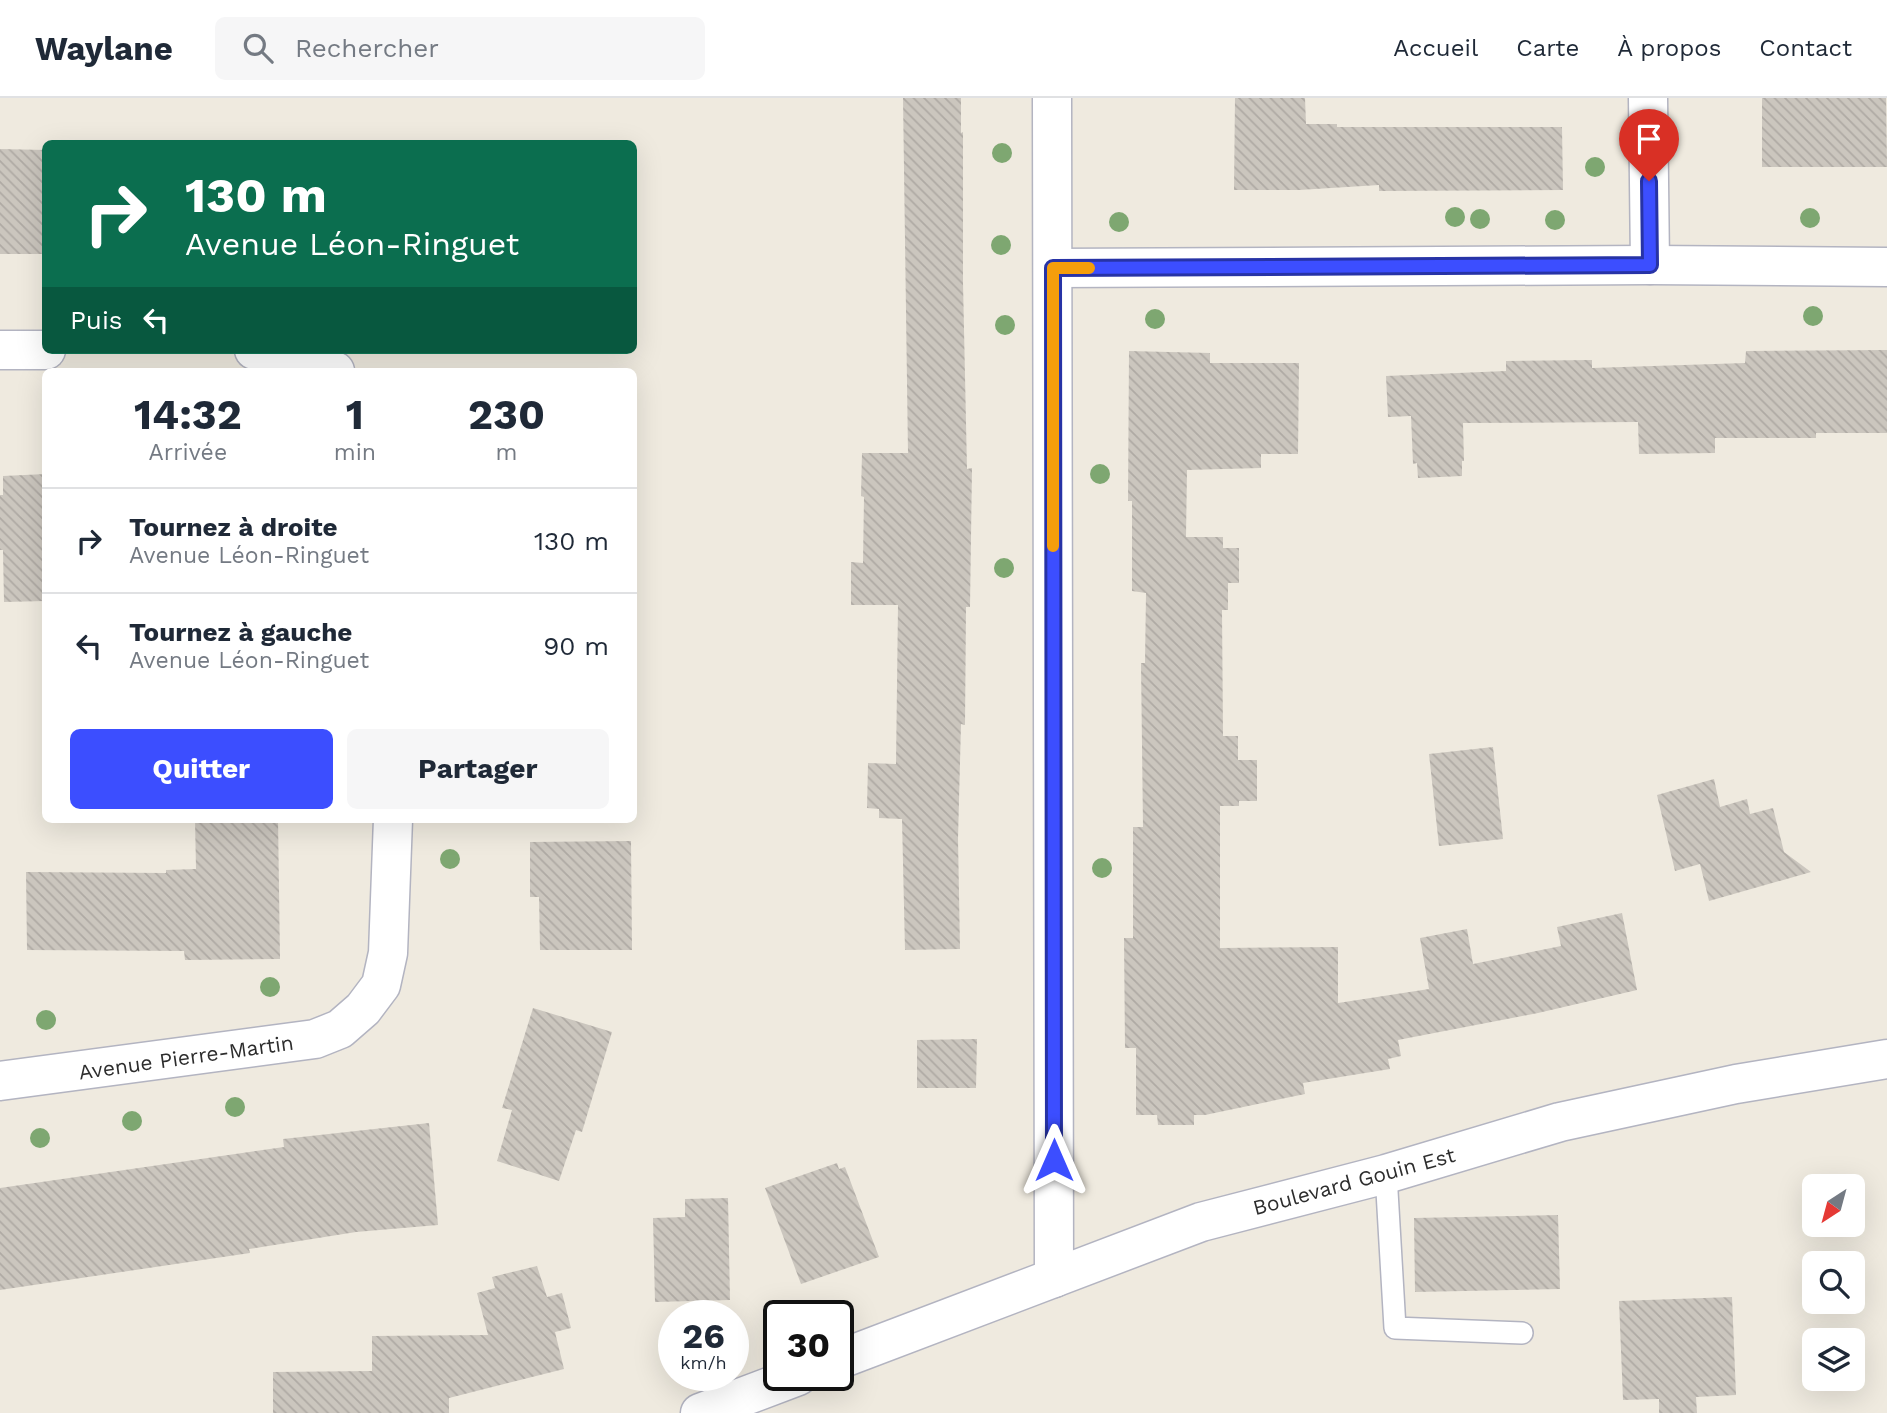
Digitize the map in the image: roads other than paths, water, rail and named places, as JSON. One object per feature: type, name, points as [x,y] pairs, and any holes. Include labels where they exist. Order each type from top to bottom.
[{"type":"street","points":[[1052,98],[1054,1278]]},
{"type":"street","points":[[1648,98],[1650,265]]},
{"type":"street","points":[[1053,268],[1650,265],[1887,267]]},
{"type":"street","points":[[0,350],[42,350]]},
{"type":"street","points":[[274,354],[315,362],[328,368]]},
{"type":"street","name":"Avenue Pierre-Martin","points":[[0,1082],[315,1039],[340,1029],[363,1009],[381,985],[388,953],[393,823]]},
{"type":"street","name":"Boulevard Gouin Est","points":[[854,1354],[1201,1222],[1386,1174],[1560,1122],[1736,1084],[1887,1059]]},
{"type":"street","points":[[700,1413],[763,1389]]},
{"type":"lane","points":[[1386,1174],[1395,1328],[1522,1333]]}]
